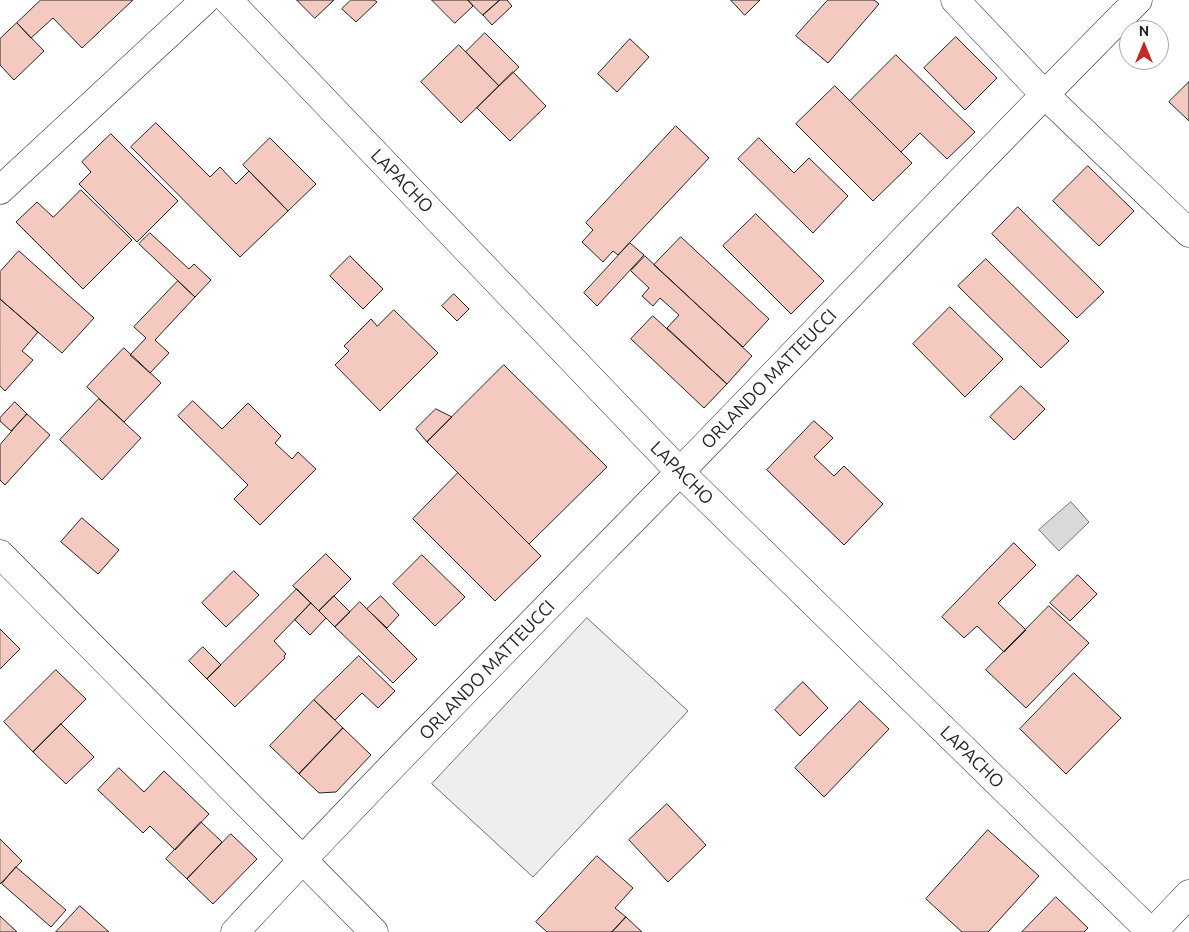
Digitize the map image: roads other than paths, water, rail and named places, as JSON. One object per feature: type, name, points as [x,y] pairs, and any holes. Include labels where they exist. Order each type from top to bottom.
[{"type":"street","points":[[0,190],[205,0]]},
{"type":"street","name":"LAPACHO","points":[[228,0],[680,472],[1152,932]]},
{"type":"street","points":[[955,0],[1044,94],[1189,233]]},
{"type":"street","name":"ORLANDO MATTEUCCI","points":[[235,932],[302,859],[680,472],[1044,94],[1138,0]]},
{"type":"street","points":[[0,554],[374,932]]},
{"type":"street","points":[[1152,932],[1189,894]]}]
